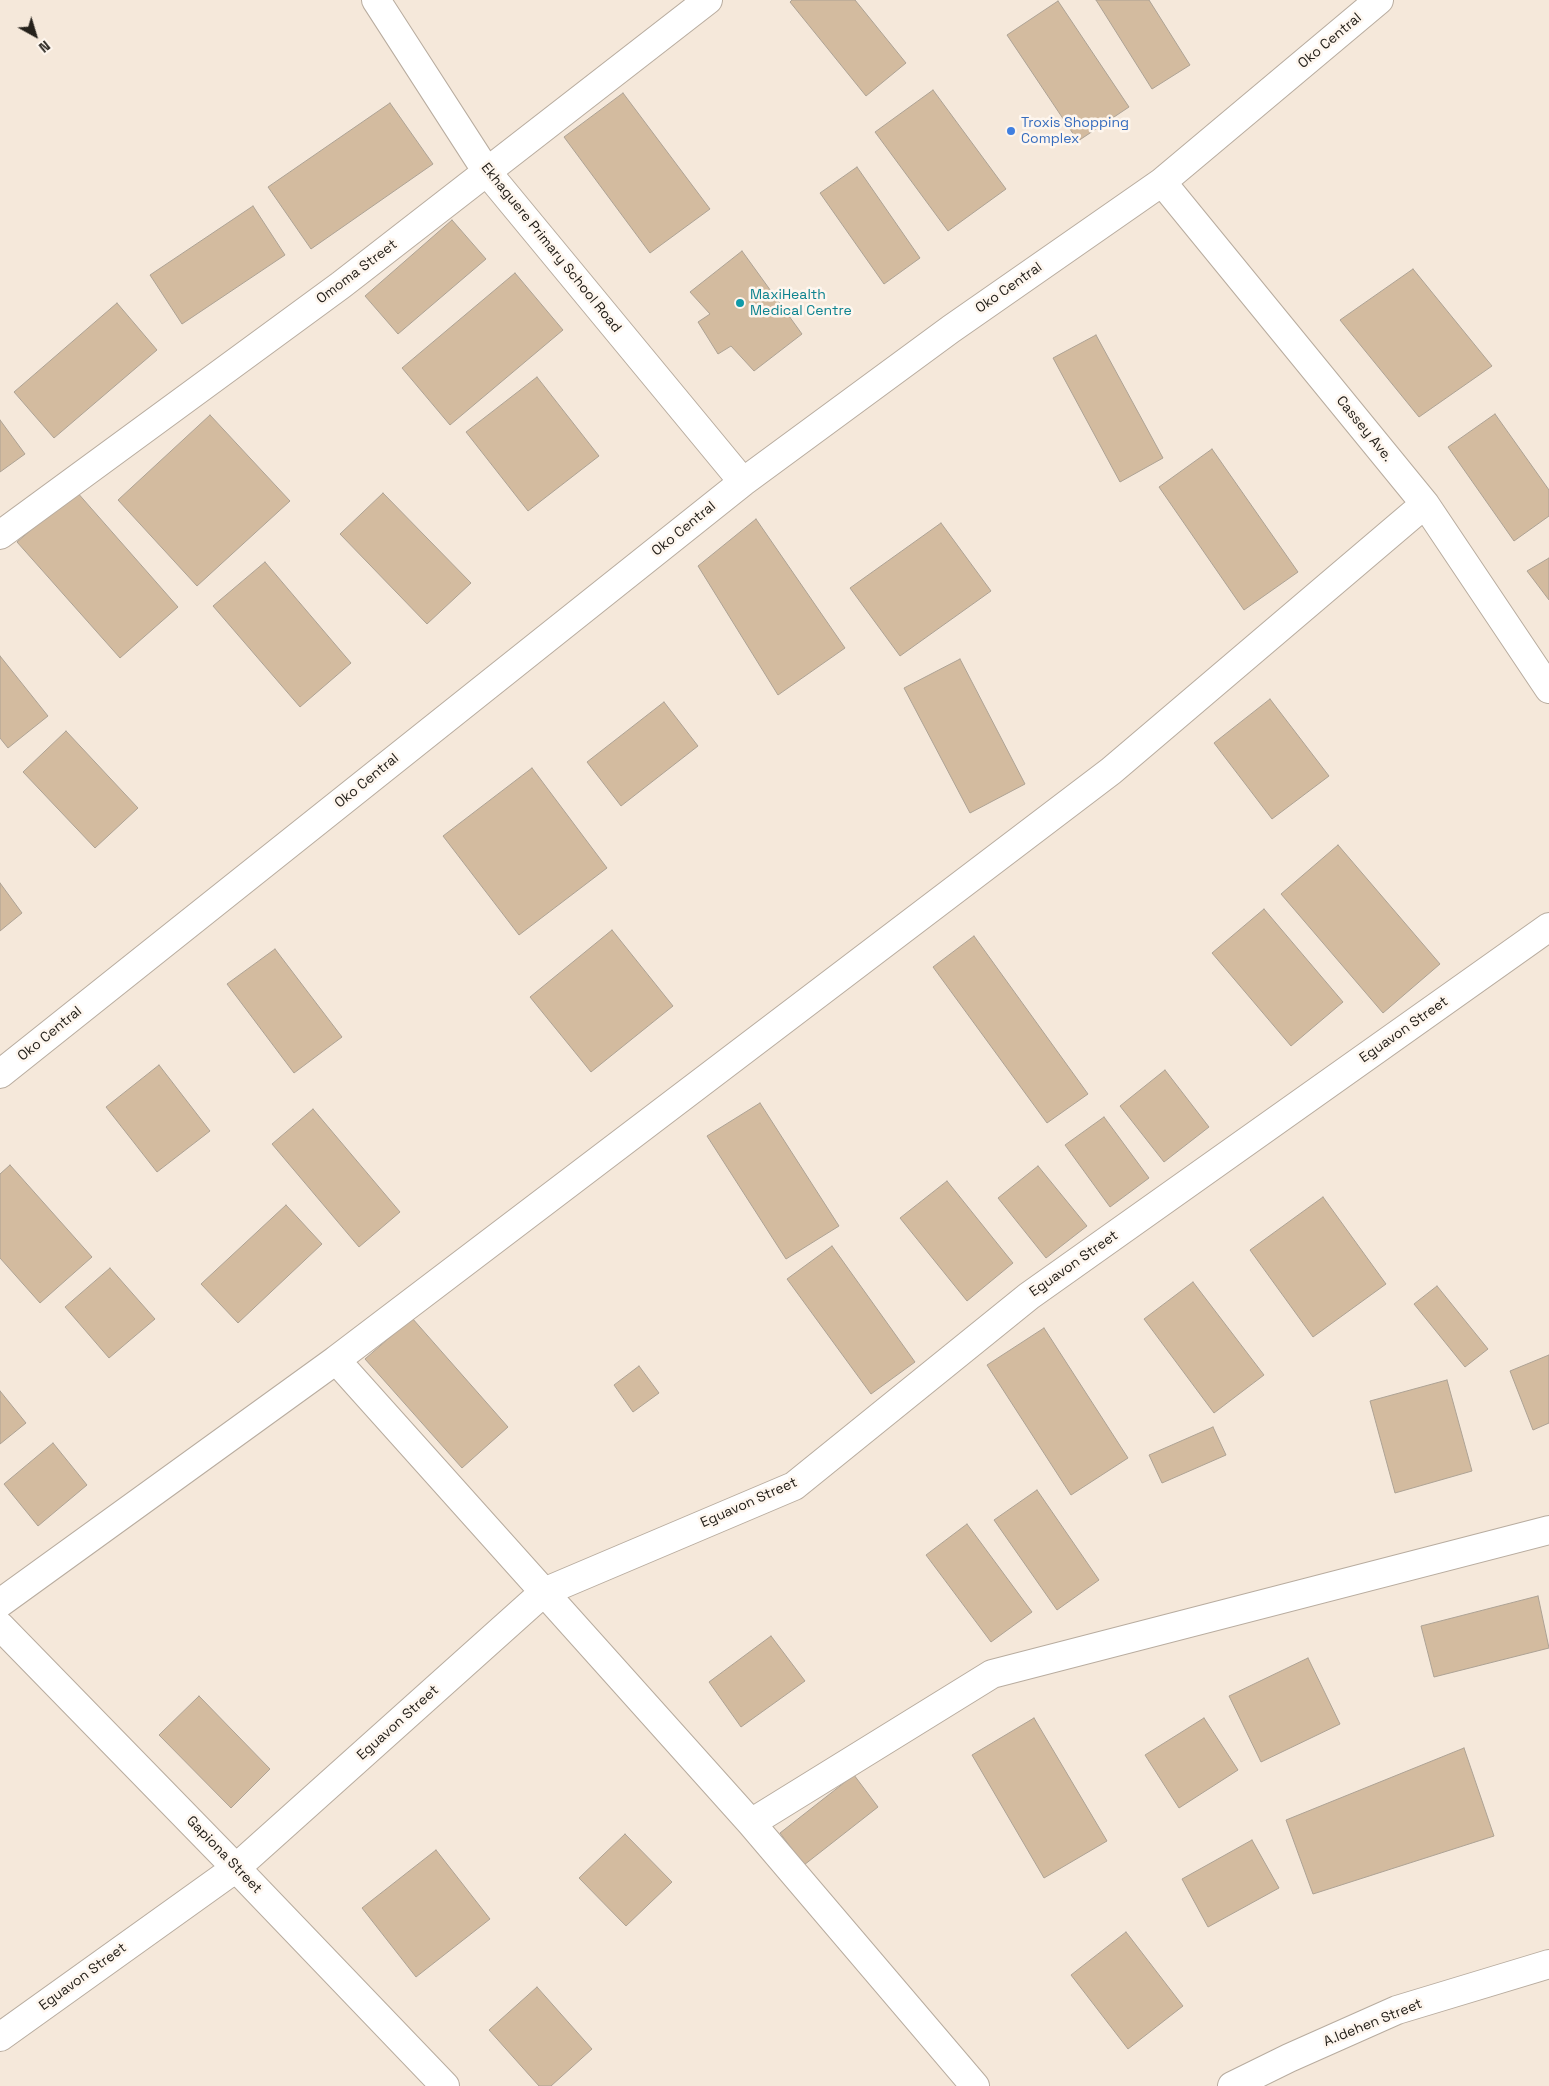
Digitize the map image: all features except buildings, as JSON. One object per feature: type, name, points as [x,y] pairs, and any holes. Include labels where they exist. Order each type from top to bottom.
[{"type":"street","name":"Ekhaguere Primary School Road","points":[[376,0],[487,172],[743,482]]},
{"type":"street","name":"Omoma Street","points":[[0,536],[341,285],[708,0]]},
{"type":"street","name":"Oko Central","points":[[0,1074],[743,482],[951,329],[1162,182],[1379,0]]},
{"type":"street","name":"Cassey Ave.","points":[[1162,182],[1425,504],[1549,689]]},
{"type":"street","points":[[0,1603],[336,1360],[1111,772],[1425,504]]},
{"type":"street","name":"Eguavon Street","points":[[0,2037],[236,1868],[544,1592],[794,1486],[1029,1296],[1549,927]]},
{"type":"street","points":[[336,1360],[751,1824],[975,2086]]},
{"type":"street","points":[[751,1824],[992,1674],[1549,1530]]},
{"type":"street","name":"Gapiona Street","points":[[0,1626],[446,2086]]},
{"type":"street","name":"A.Idehen Street","points":[[1232,2086],[1289,2058],[1397,2010],[1549,1964]]},
{"type":"place","name":"Troxis Shopping Complex","points":[[1011,131]]},
{"type":"place","name":"MaxiHealth Medical Centre","points":[[740,303]]}]
